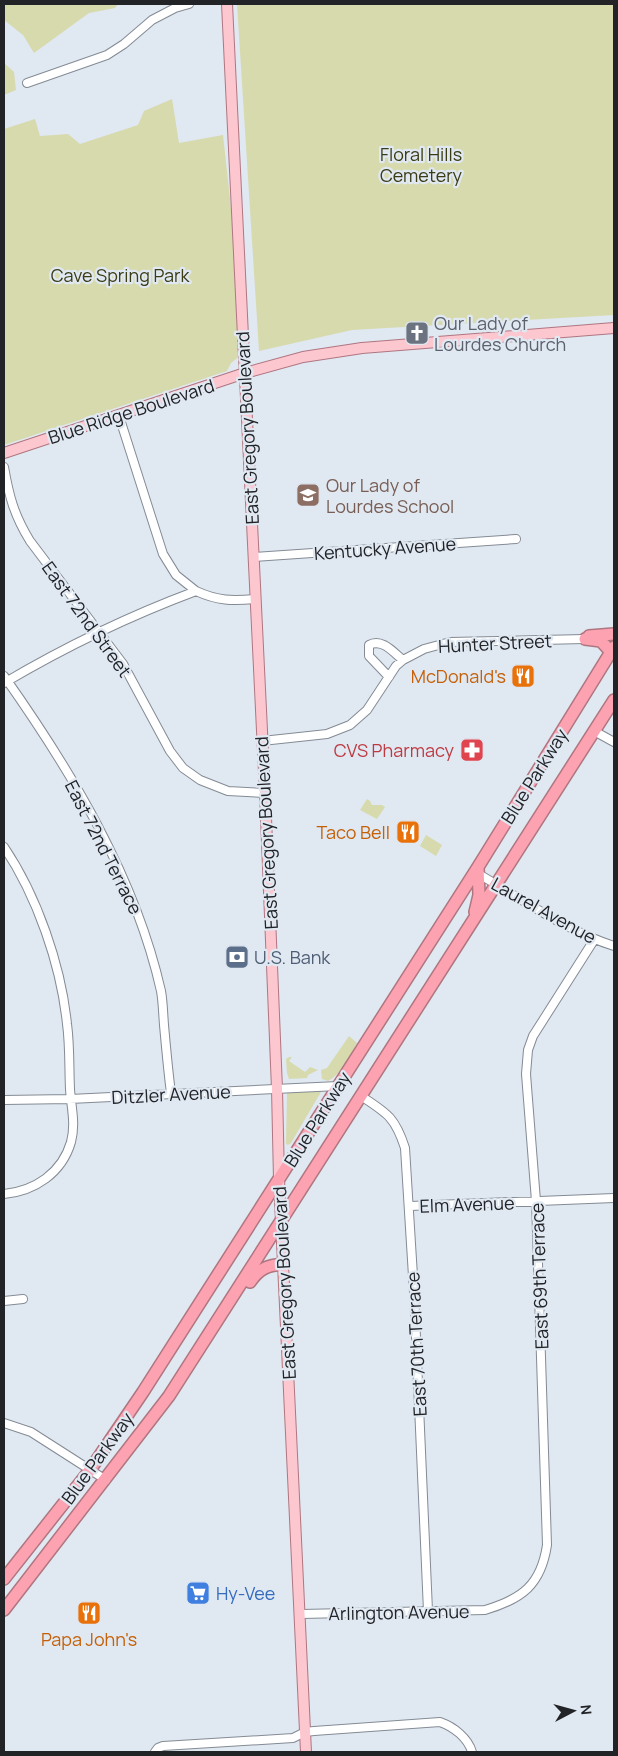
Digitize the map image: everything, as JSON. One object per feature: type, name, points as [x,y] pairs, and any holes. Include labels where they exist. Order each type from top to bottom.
[{"type":"highway","points":[[585,637],[614,634]]},
{"type":"highway","points":[[585,637],[601,641],[613,649]]},
{"type":"highway","name":"Blue Parkway","points":[[4,1579],[90,1470],[144,1392],[477,871],[613,649]]},
{"type":"highway","name":"Blue Parkway","points":[[4,1610],[169,1396],[614,700]]},
{"type":"highway","points":[[471,923],[479,895],[477,871]]},
{"type":"highway","points":[[217,1322],[230,1311],[260,1270],[269,1265],[284,1264]]},
{"type":"main road","name":"East Gregory Boulevard","points":[[227,4],[256,599],[277,1088],[279,1178],[306,1752]]},
{"type":"main road","name":"Blue Ridge Boulevard","points":[[4,453],[245,373],[303,357],[362,348],[614,328]]},
{"type":"street","points":[[27,83],[107,55],[124,44],[152,20],[189,4]]},
{"type":"street","points":[[118,416],[163,554],[176,575],[196,591],[224,601],[256,599]]},
{"type":"street","name":"East 72nd Street","points":[[4,467],[9,498],[20,525],[123,664],[170,751],[183,768],[200,780],[228,791],[264,792]]},
{"type":"street","name":"Kentucky Avenue","points":[[253,557],[516,539]]},
{"type":"street","points":[[5,680],[98,632],[155,606],[196,591]]},
{"type":"street","name":"Hunter Street","points":[[262,741],[327,734],[350,725],[367,710],[396,666],[424,649],[450,642],[585,637]]},
{"type":"street","points":[[389,677],[369,656],[369,645],[373,642],[379,642],[403,660]]},
{"type":"street","name":"East 72nd Terrace","points":[[5,680],[45,737],[72,782],[110,851],[135,905],[149,944],[161,993],[170,1093]]},
{"type":"street","points":[[594,731],[614,742]]},
{"type":"street","points":[[4,847],[26,886],[56,965],[68,1026],[70,1099],[74,1127],[71,1142],[57,1169],[33,1187],[4,1194]]},
{"type":"street","name":"Laurel Avenue","points":[[477,871],[546,914],[594,940],[614,946]]},
{"type":"street","name":"East 69th Terrace","points":[[496,1607],[506,1604],[519,1596],[530,1586],[545,1558],[547,1545],[536,1201],[526,1074],[528,1050],[539,1025],[594,940]]},
{"type":"street","name":"Ditzler Avenue","points":[[4,1100],[70,1099],[338,1086]]},
{"type":"street","name":"East 70th Terrace","points":[[361,1096],[389,1115],[398,1127],[405,1148],[410,1206],[428,1611]]},
{"type":"street","name":"Elm Avenue","points":[[410,1206],[614,1198]]},
{"type":"street","points":[[4,1301],[24,1299]]},
{"type":"street","points":[[4,1424],[31,1432],[106,1480]]},
{"type":"street","name":"Arlington Avenue","points":[[301,1614],[485,1610],[496,1607]]},
{"type":"street","points":[[155,1752],[163,1746],[293,1738],[306,1732],[440,1722],[447,1724],[465,1739],[472,1752]]},
{"type":"green space","points":[[4,4],[118,4],[115,8],[89,13],[34,53],[23,35],[4,20]]},
{"type":"green space","name":"Floral Hills Cemetery","points":[[237,4],[614,4],[614,315],[352,330],[259,351]]},
{"type":"green space","points":[[4,63],[14,72],[16,90],[4,95]]},
{"type":"green space","name":"Cave Spring Park","points":[[172,99],[179,143],[223,135],[236,254],[240,356],[231,363],[227,371],[4,445],[4,129],[35,119],[40,136],[68,134],[80,144],[138,125],[144,111]]},
{"type":"green space","points":[[367,799],[372,805],[382,805],[385,807],[377,819],[360,810]]},
{"type":"green space","points":[[426,835],[442,845],[436,856],[420,846]]},
{"type":"green space","points":[[349,1036],[357,1043],[345,1064],[333,1078],[328,1081],[322,1079],[321,1070],[327,1068]]},
{"type":"green space","points":[[292,1057],[289,1061],[305,1072],[310,1067],[318,1070],[308,1075],[307,1078],[289,1079],[286,1059]]},
{"type":"green space","points":[[321,1089],[291,1143],[286,1144],[287,1093],[291,1090]]},
{"type":"place","name":"Our Lady of Lourdes Church","points":[[417,333]]},
{"type":"place","name":"Our Lady of Lourdes School","points":[[308,495]]},
{"type":"place","name":"McDonald's","points":[[523,676]]},
{"type":"place","name":"CVS Pharmacy","points":[[472,750]]},
{"type":"place","name":"Taco Bell","points":[[408,832]]},
{"type":"place","name":"U.S. Bank","points":[[237,957]]},
{"type":"place","name":"Hy-Vee","points":[[198,1593]]},
{"type":"place","name":"Papa John's","points":[[89,1613]]}]
